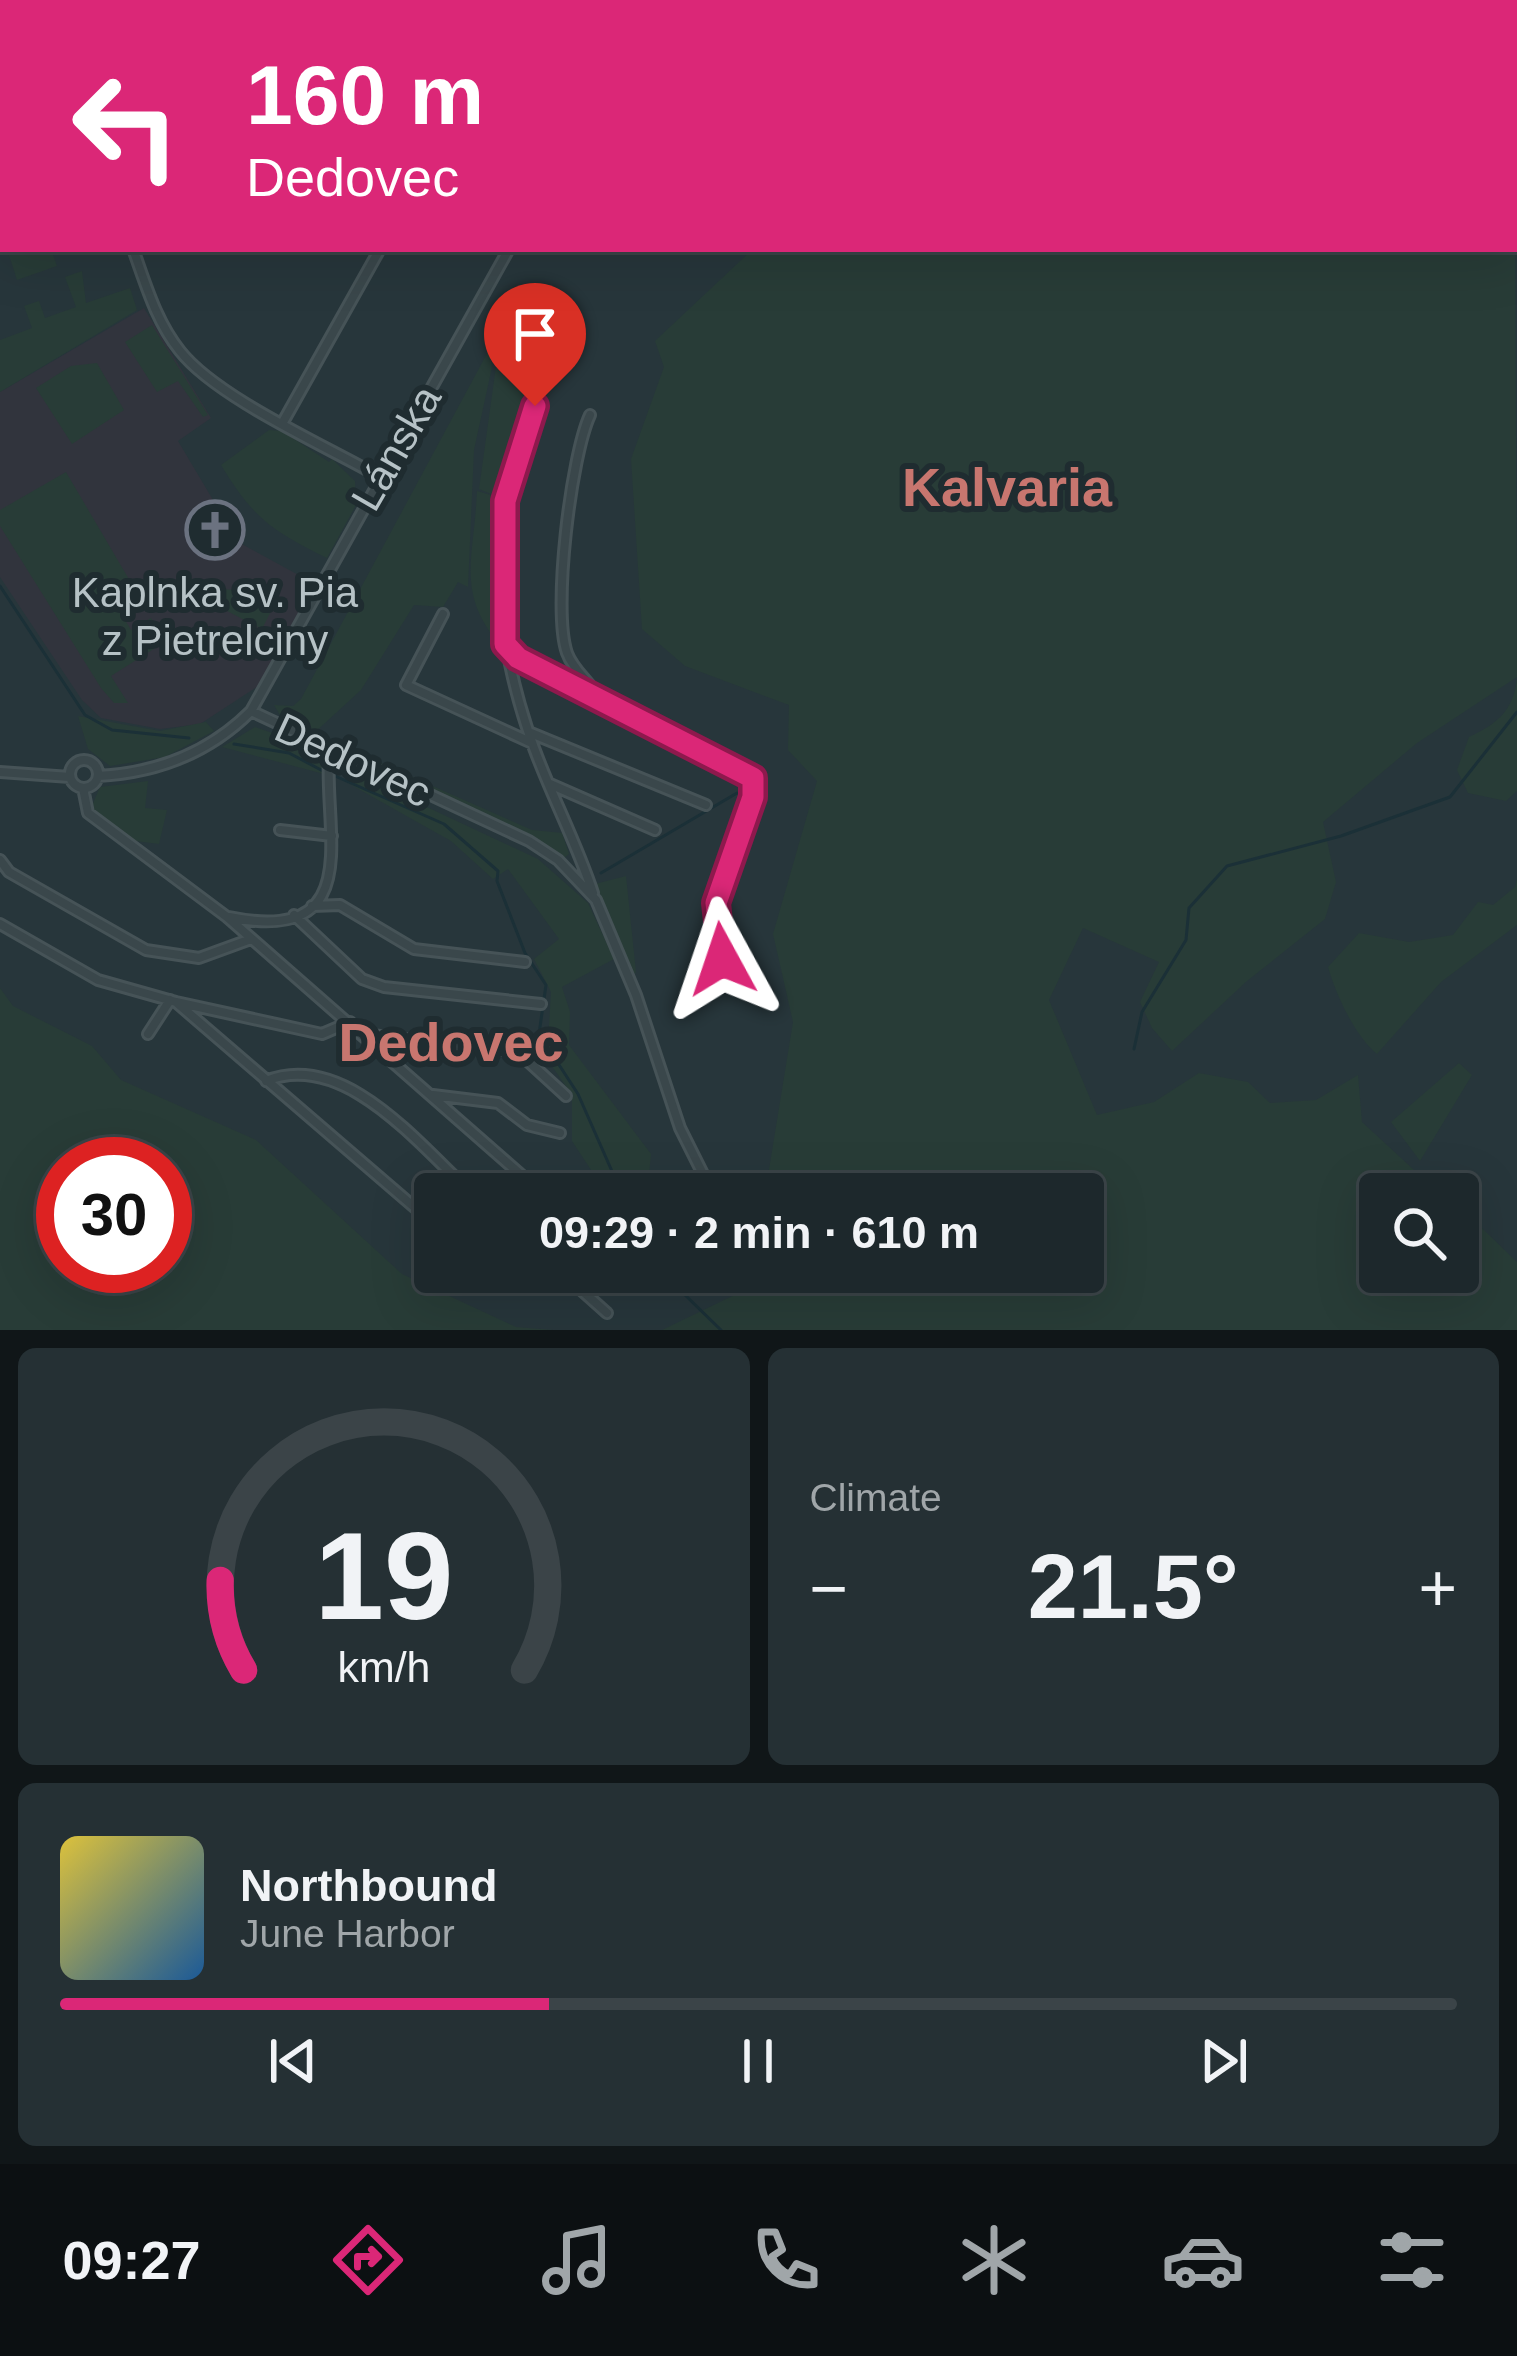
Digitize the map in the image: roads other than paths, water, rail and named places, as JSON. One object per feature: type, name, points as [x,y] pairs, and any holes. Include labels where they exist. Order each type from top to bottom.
[{"type":"street","points":[[134,252],[157,317],[183,355],[271,415],[380,477]]},
{"type":"street","points":[[283,422],[378,252]]},
{"type":"street","name":"Lánska","points":[[251,711],[507,252]]},
{"type":"street","name":"Dedovec","points":[[535,406],[506,492],[503,634],[533,744],[636,995],[680,1128],[702,1173]]},
{"type":"street","points":[[590,415],[575,452],[562,623],[569,658],[599,698]]},
{"type":"street","points":[[443,614],[406,685],[533,744]]},
{"type":"street","points":[[503,634],[511,652],[754,781],[716,908],[719,947],[733,981]]},
{"type":"street","points":[[512,670],[518,664],[532,663]]},
{"type":"street","name":"Dedovec","points":[[98,776],[135,772],[184,758],[251,711],[529,841],[558,860],[596,901]]},
{"type":"street","points":[[530,733],[706,805]]},
{"type":"street","name":"Dedovec","points":[[320,745],[330,762],[326,777],[331,880]]},
{"type":"street","name":"Dedovec","points":[[0,772],[70,777],[73,766],[83,760],[93,764],[98,776]]},
{"type":"street","name":"Dedovec","points":[[83,788],[92,786],[98,776]]},
{"type":"street","points":[[70,777],[83,788],[88,813],[227,917],[519,1173]]},
{"type":"street","points":[[548,784],[655,830]]},
{"type":"street","points":[[280,830],[332,836]]},
{"type":"street","points":[[558,860],[575,862],[576,847]]},
{"type":"street","points":[[0,860],[9,872],[146,950],[200,958],[252,939]]},
{"type":"street","points":[[227,917],[254,920],[293,915],[308,907],[331,880]]},
{"type":"street","points":[[331,880],[332,896],[340,905],[415,949],[524,962]]},
{"type":"street","points":[[308,907],[340,905]]},
{"type":"street","points":[[293,915],[362,979],[420,993],[541,1004]]},
{"type":"street","points":[[0,924],[98,980],[173,1001],[322,1034],[350,1022]]},
{"type":"street","points":[[173,1001],[414,1207]]},
{"type":"street","points":[[148,1034],[173,1001]]},
{"type":"street","points":[[202,1025],[211,1010]]},
{"type":"street","points":[[362,1034],[518,1052],[566,1096]]},
{"type":"street","points":[[266,1082],[291,1076],[352,1088],[449,1173]]},
{"type":"street","points":[[431,1095],[498,1103],[527,1125],[560,1133]]},
{"type":"street","points":[[585,1293],[607,1312]]},
{"type":"waterway","points":[[0,586],[85,715],[112,730],[189,738]]},
{"type":"waterway","points":[[1134,1049],[1142,1012],[1186,940],[1189,908],[1227,866],[1341,836],[1450,797],[1517,712]]},
{"type":"waterway","points":[[234,744],[289,753],[323,771]]},
{"type":"waterway","points":[[335,776],[444,824],[498,871],[497,881],[525,953],[546,985],[539,1034],[578,1094],[613,1173]]},
{"type":"waterway","points":[[601,873],[737,793]]},
{"type":"waterway","points":[[684,1293],[721,1330]]},
{"type":"place","name":"Kaplnka sv. Pia z Pietrelciny","points":[[215,530]]},
{"type":"district","name":"Kalvaria","points":[[1007,487]]},
{"type":"district","name":"Dedovec","points":[[451,1042]]}]
